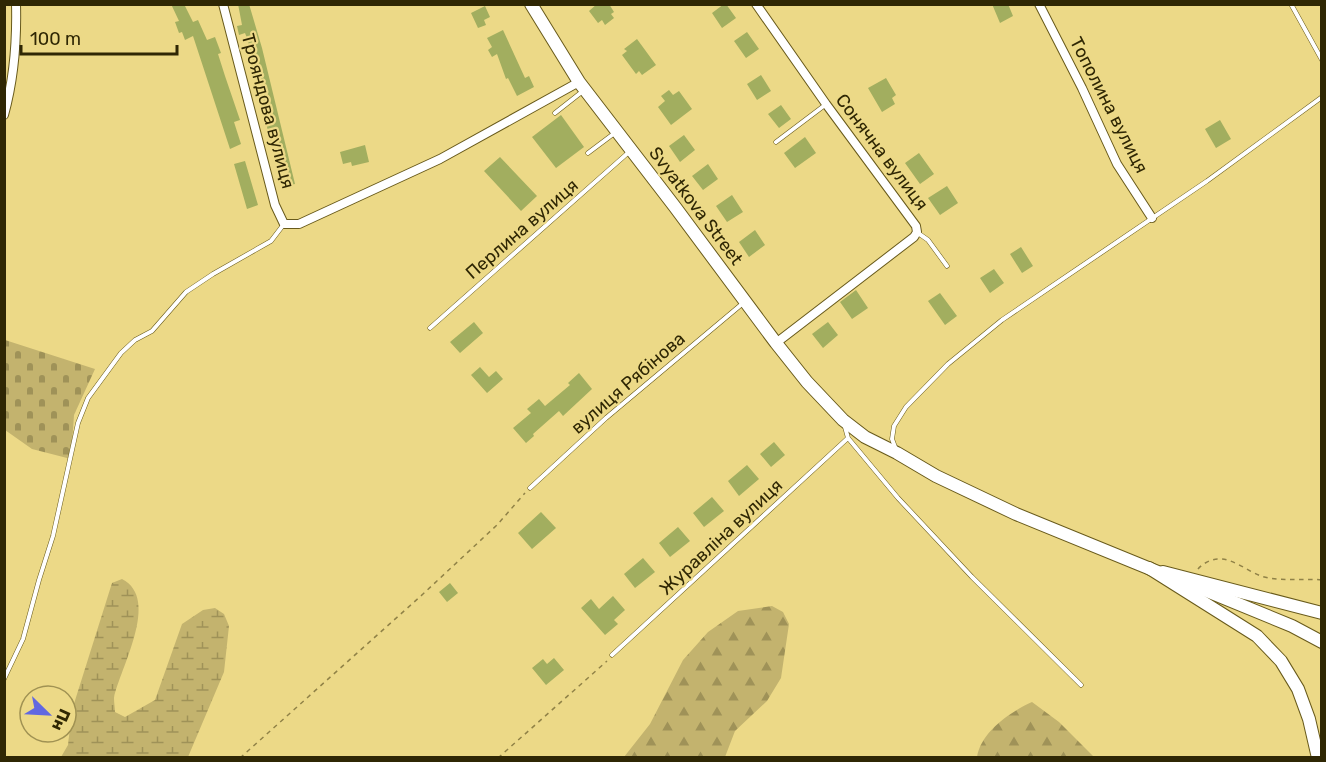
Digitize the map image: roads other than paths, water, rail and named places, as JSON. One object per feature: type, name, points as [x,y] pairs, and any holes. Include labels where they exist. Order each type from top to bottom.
[{"type":"main road","name":"Svyatkova Street","points":[[531,4],[582,86],[776,343],[807,382],[843,420],[865,437],[936,476],[1016,514],[1149,568]]},
{"type":"main road","points":[[1149,568],[1322,613]]},
{"type":"main road","points":[[1149,568],[1292,626],[1322,642]]},
{"type":"main road","points":[[1149,568],[1257,636],[1281,661],[1298,689],[1309,719],[1318,758]]},
{"type":"street","points":[[4,116],[16,52],[16,4]]},
{"type":"street","name":"Трояндова вулиця","points":[[223,4],[275,205],[284,224]]},
{"type":"street","name":"Сонячна вулиця","points":[[756,4],[916,226],[917,232],[914,237],[776,343]]},
{"type":"street","name":"Тополина вулиця","points":[[1039,4],[1118,164],[1152,218]]},
{"type":"street","points":[[284,224],[300,224],[440,159],[582,86]]},
{"type":"lane","points":[[1291,4],[1322,60]]},
{"type":"lane","points":[[555,113],[582,86]]},
{"type":"lane","points":[[1317,101],[1322,92]]},
{"type":"lane","points":[[897,453],[892,439],[894,426],[906,407],[948,364],[1002,320],[1207,182],[1322,97]]},
{"type":"lane","points":[[776,142],[826,104]]},
{"type":"lane","points":[[588,153],[617,131]]},
{"type":"lane","name":"Перлина вулиця","points":[[430,328],[632,150]]},
{"type":"lane","points":[[4,679],[23,639],[53,536],[78,423],[88,398],[121,353],[135,340],[152,331],[186,292],[271,241],[284,224]]},
{"type":"lane","points":[[917,232],[928,240],[947,266]]},
{"type":"lane","name":"вулиця Рябінова","points":[[530,488],[606,418],[745,301]]},
{"type":"lane","points":[[843,420],[848,438],[898,498],[972,577],[1081,685]]},
{"type":"lane","name":"Журавліна вулиця","points":[[612,656],[848,438]]}]
